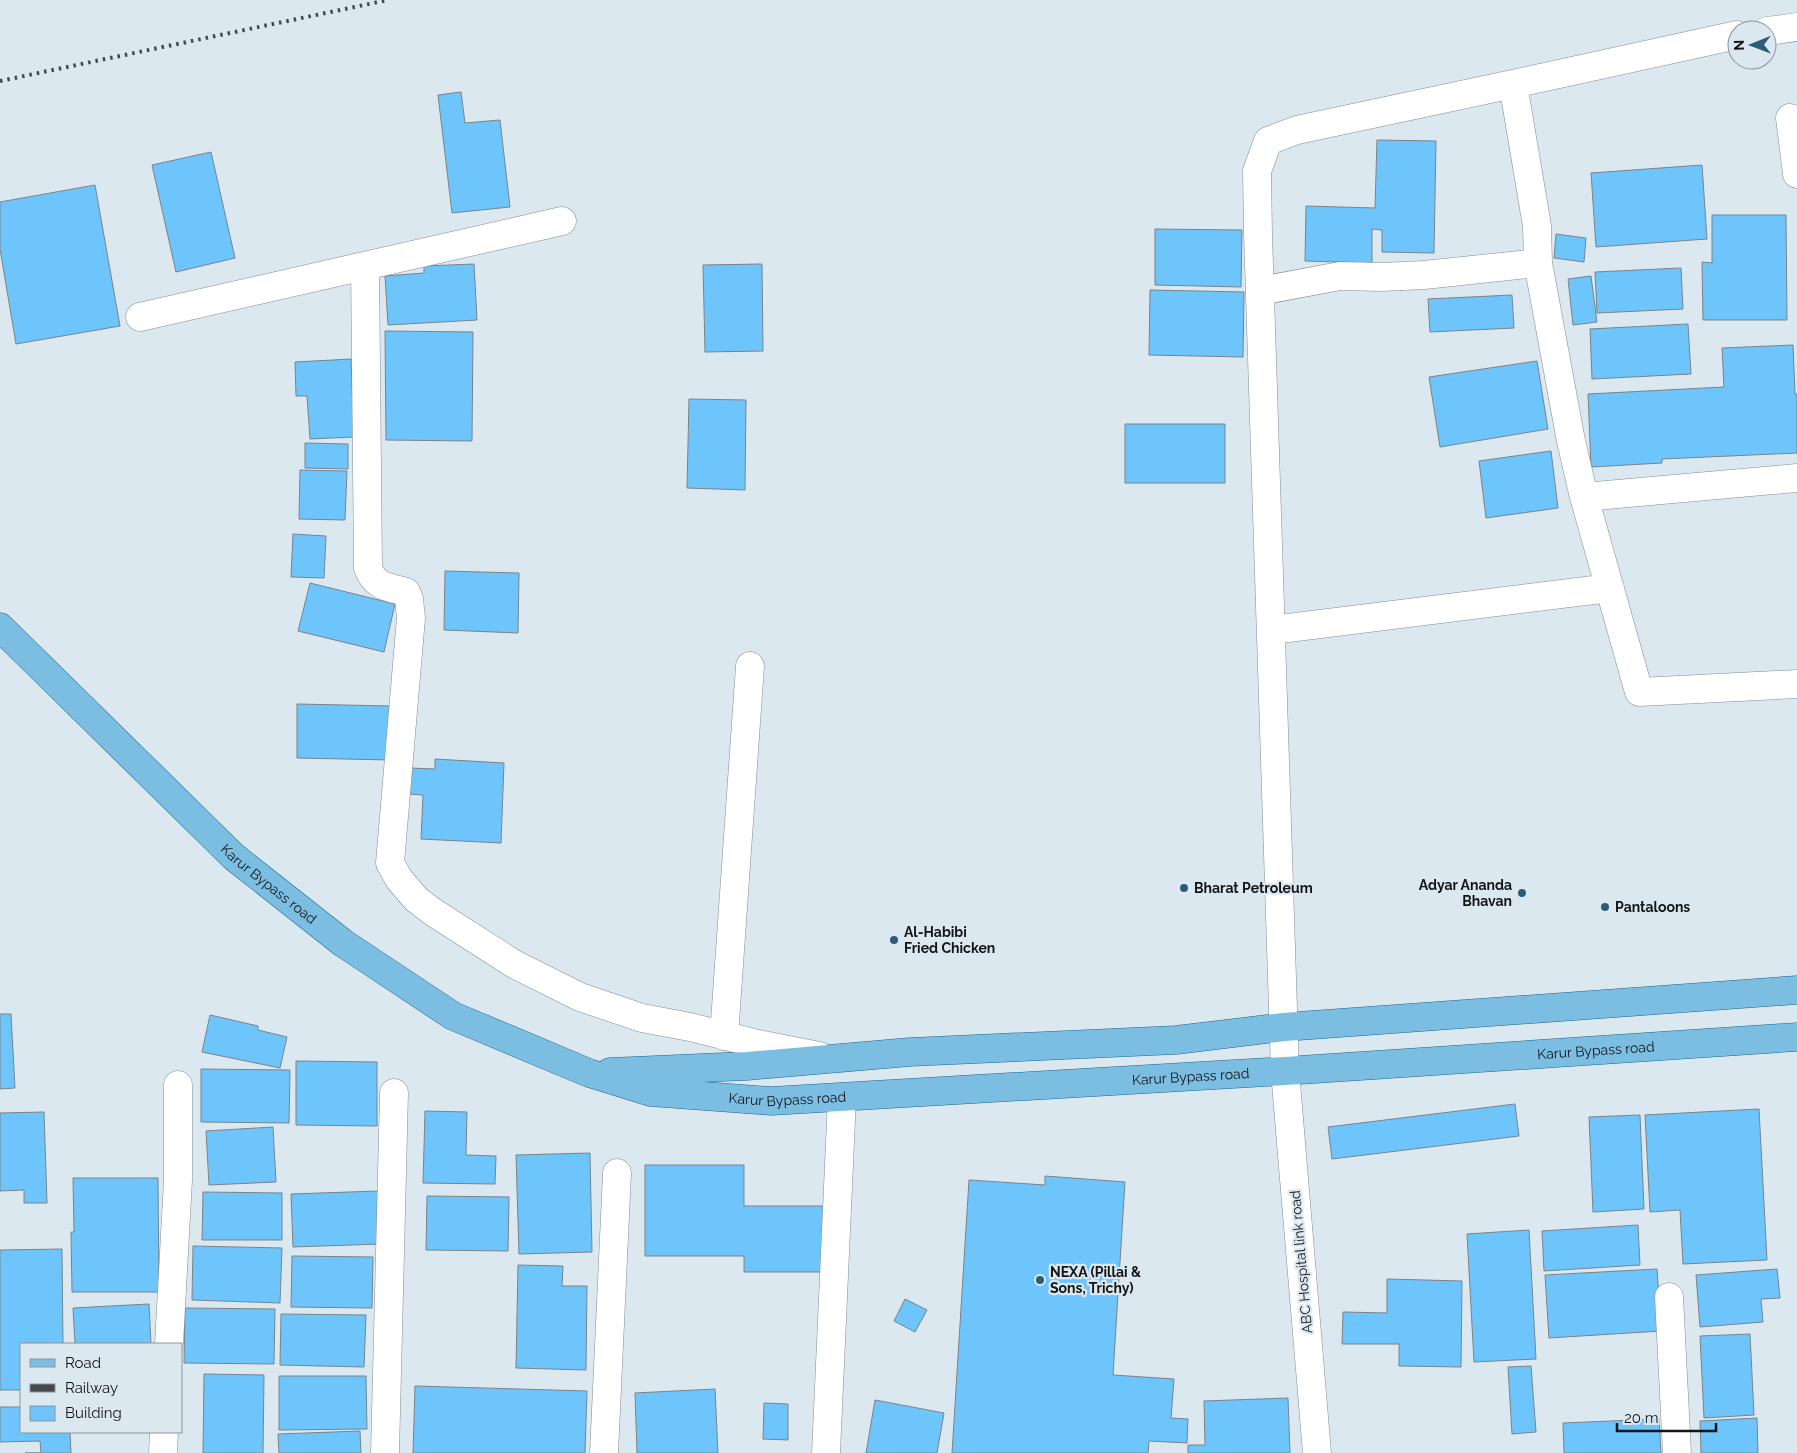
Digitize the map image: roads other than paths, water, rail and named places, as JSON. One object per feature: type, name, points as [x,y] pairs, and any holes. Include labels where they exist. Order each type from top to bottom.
[{"type":"main road","name":"Karur Bypass road","points":[[0,627],[234,857],[343,943],[453,1016],[589,1073],[650,1092],[771,1101],[842,1098],[1797,1037]]},
{"type":"main road","name":"Karur Bypass road","points":[[589,1073],[737,1066],[910,1052],[1176,1040],[1284,1027],[1797,990]]},
{"type":"street","points":[[1777,30],[1797,27]]},
{"type":"street","name":"ABC Hospital link road","points":[[1317,1453],[1286,1071],[1257,171],[1268,141],[1297,130],[1727,38]]},
{"type":"street","points":[[1513,84],[1537,226],[1538,263],[1571,441],[1584,497],[1639,692],[1797,684]]},
{"type":"street","points":[[1790,118],[1797,174]]},
{"type":"street","points":[[140,317],[562,221]]},
{"type":"street","points":[[1260,291],[1340,276],[1424,275],[1538,263]]},
{"type":"street","points":[[365,266],[368,568],[372,579],[384,586],[406,592],[409,599],[411,618],[390,863],[416,899],[433,912],[514,964],[580,997],[642,1018],[828,1058]]},
{"type":"street","points":[[1584,497],[1797,478]]},
{"type":"street","points":[[1272,630],[1610,588]]},
{"type":"street","points":[[724,1036],[750,666]]},
{"type":"street","points":[[169,1343],[178,1180],[178,1085]]},
{"type":"street","points":[[385,1453],[394,1092]]},
{"type":"street","points":[[826,1453],[842,1098]]},
{"type":"street","points":[[604,1453],[617,1173]]},
{"type":"street","points":[[1669,1297],[1677,1453]]},
{"type":"street","points":[[163,1453],[164,1433]]},
{"type":"railway","points":[[0,81],[388,0]]},
{"type":"place","name":"Bharat Petroleum","points":[[1184,888]]},
{"type":"place","name":"Adyar Ananda Bhavan","points":[[1522,893]]},
{"type":"place","name":"Pantaloons","points":[[1605,907]]},
{"type":"place","name":"Al-Habibi Fried Chicken","points":[[894,940]]},
{"type":"place","name":"NEXA (Pillai & Sons, Trichy)","points":[[1040,1280]]}]
